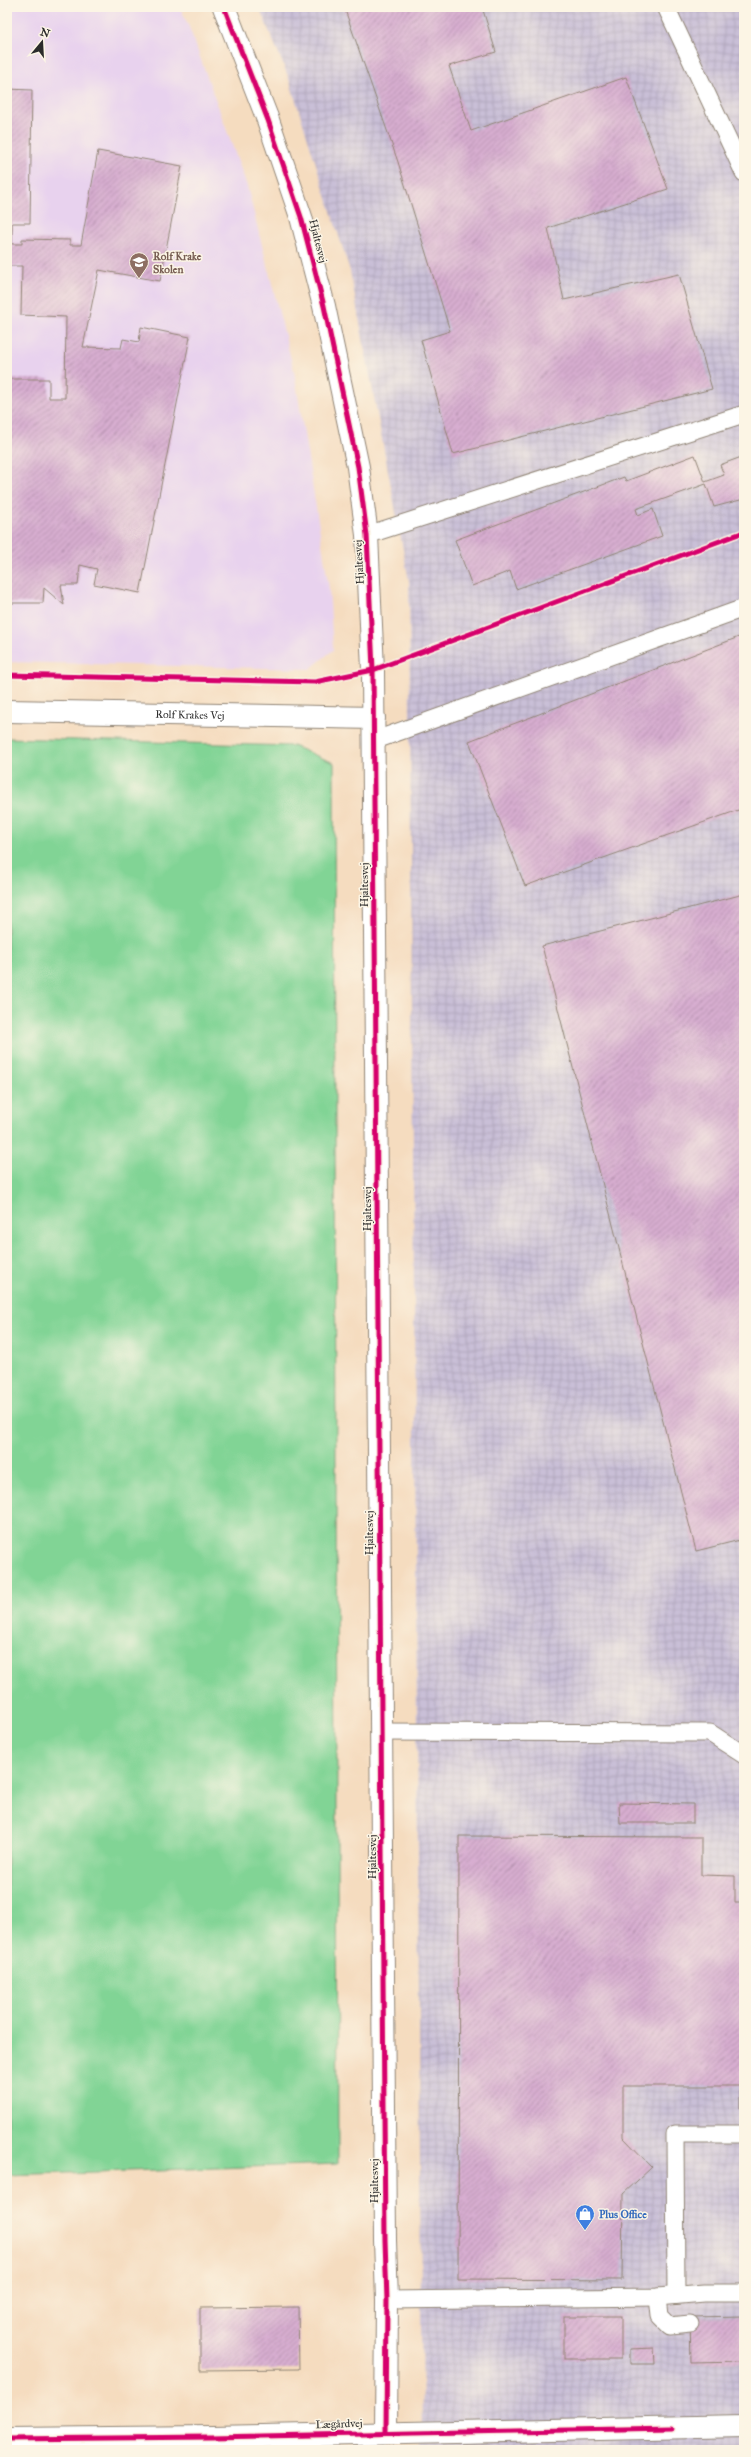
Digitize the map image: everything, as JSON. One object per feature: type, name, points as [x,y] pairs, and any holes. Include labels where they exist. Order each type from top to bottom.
[{"type":"street","name":"Hjaltesvej","points":[[224,7],[268,120],[301,217],[324,306],[358,467],[367,535],[374,718],[384,2232],[387,2300],[386,2433]]},
{"type":"street","name":"Rolf Krakes Vej","points":[[7,711],[374,718]]},
{"type":"street","name":"Lægårdvej","points":[[7,2439],[220,2437],[744,2426]]},
{"type":"lane","points":[[666,7],[744,173]]},
{"type":"lane","points":[[367,535],[744,414]]},
{"type":"lane","points":[[373,741],[744,608]]},
{"type":"lane","points":[[381,1732],[710,1733],[744,1755]]},
{"type":"lane","points":[[676,2295],[675,2134],[744,2134]]},
{"type":"lane","points":[[387,2300],[658,2297],[744,2293]]},
{"type":"lane","points":[[658,2297],[660,2316],[670,2326],[690,2324]]},
{"type":"shaded area","name":"Rolf Krake Skolen","points":[[7,7],[180,7],[189,27],[247,186],[294,371],[329,588],[333,650],[310,669],[7,662]]},
{"type":"shaded area","points":[[259,7],[744,7],[744,2450],[422,2450],[409,581],[350,271],[288,76]]},
{"type":"green space","points":[[7,738],[293,746],[334,763],[338,2164],[7,2175]]},
{"type":"building","points":[[344,7],[482,7],[496,52],[449,66],[471,131],[626,77],[668,189],[548,228],[564,300],[679,274],[712,389],[453,454],[421,340],[450,331],[398,162]]},
{"type":"building","points":[[7,89],[32,90],[30,223],[12,223],[12,244],[22,244],[22,239],[70,240],[70,245],[81,245],[98,151],[182,166],[160,281],[99,270],[83,347],[121,348],[123,339],[139,342],[141,327],[190,337],[140,593],[94,584],[97,569],[80,565],[78,585],[61,585],[64,605],[44,588],[43,603],[7,603],[7,379],[49,379],[49,398],[65,398],[66,317],[21,315],[22,266],[7,266]]},
{"type":"building","points":[[695,455],[705,482],[724,475],[720,465],[744,456],[744,499],[714,507],[706,484],[636,509],[638,515],[653,509],[662,536],[516,589],[510,571],[472,586],[455,540],[624,477],[626,481]]},
{"type":"building","points":[[744,635],[744,808],[525,886],[469,741]]},
{"type":"building","points":[[744,894],[744,1539],[696,1551],[542,946]]},
{"type":"building","points":[[619,1803],[693,1804],[693,1823],[620,1823]]},
{"type":"building","points":[[459,1836],[701,1837],[701,1875],[735,1876],[735,1903],[744,1903],[744,2108],[740,2108],[740,2086],[623,2086],[623,2137],[652,2167],[623,2194],[622,2280],[458,2279]]},
{"type":"building","points":[[298,2307],[299,2369],[200,2370],[200,2308]]},
{"type":"building","points":[[564,2316],[621,2316],[621,2359],[564,2359]]},
{"type":"building","points":[[744,2316],[744,2362],[691,2363],[690,2317]]},
{"type":"building","points":[[654,2348],[655,2364],[630,2364],[630,2349]]},
{"type":"cycle path","points":[[224,7],[268,120],[301,217],[324,306],[358,467],[367,535],[373,670],[385,2240],[387,2300],[386,2433]]},
{"type":"cycle path","points":[[7,675],[315,682],[373,670],[744,532]]},
{"type":"cycle path","points":[[7,2439],[212,2437],[672,2428]]},
{"type":"place","name":"Rolf Krake Skolen","points":[[139,279]]},
{"type":"place","name":"Plus Office","points":[[585,2231]]}]
